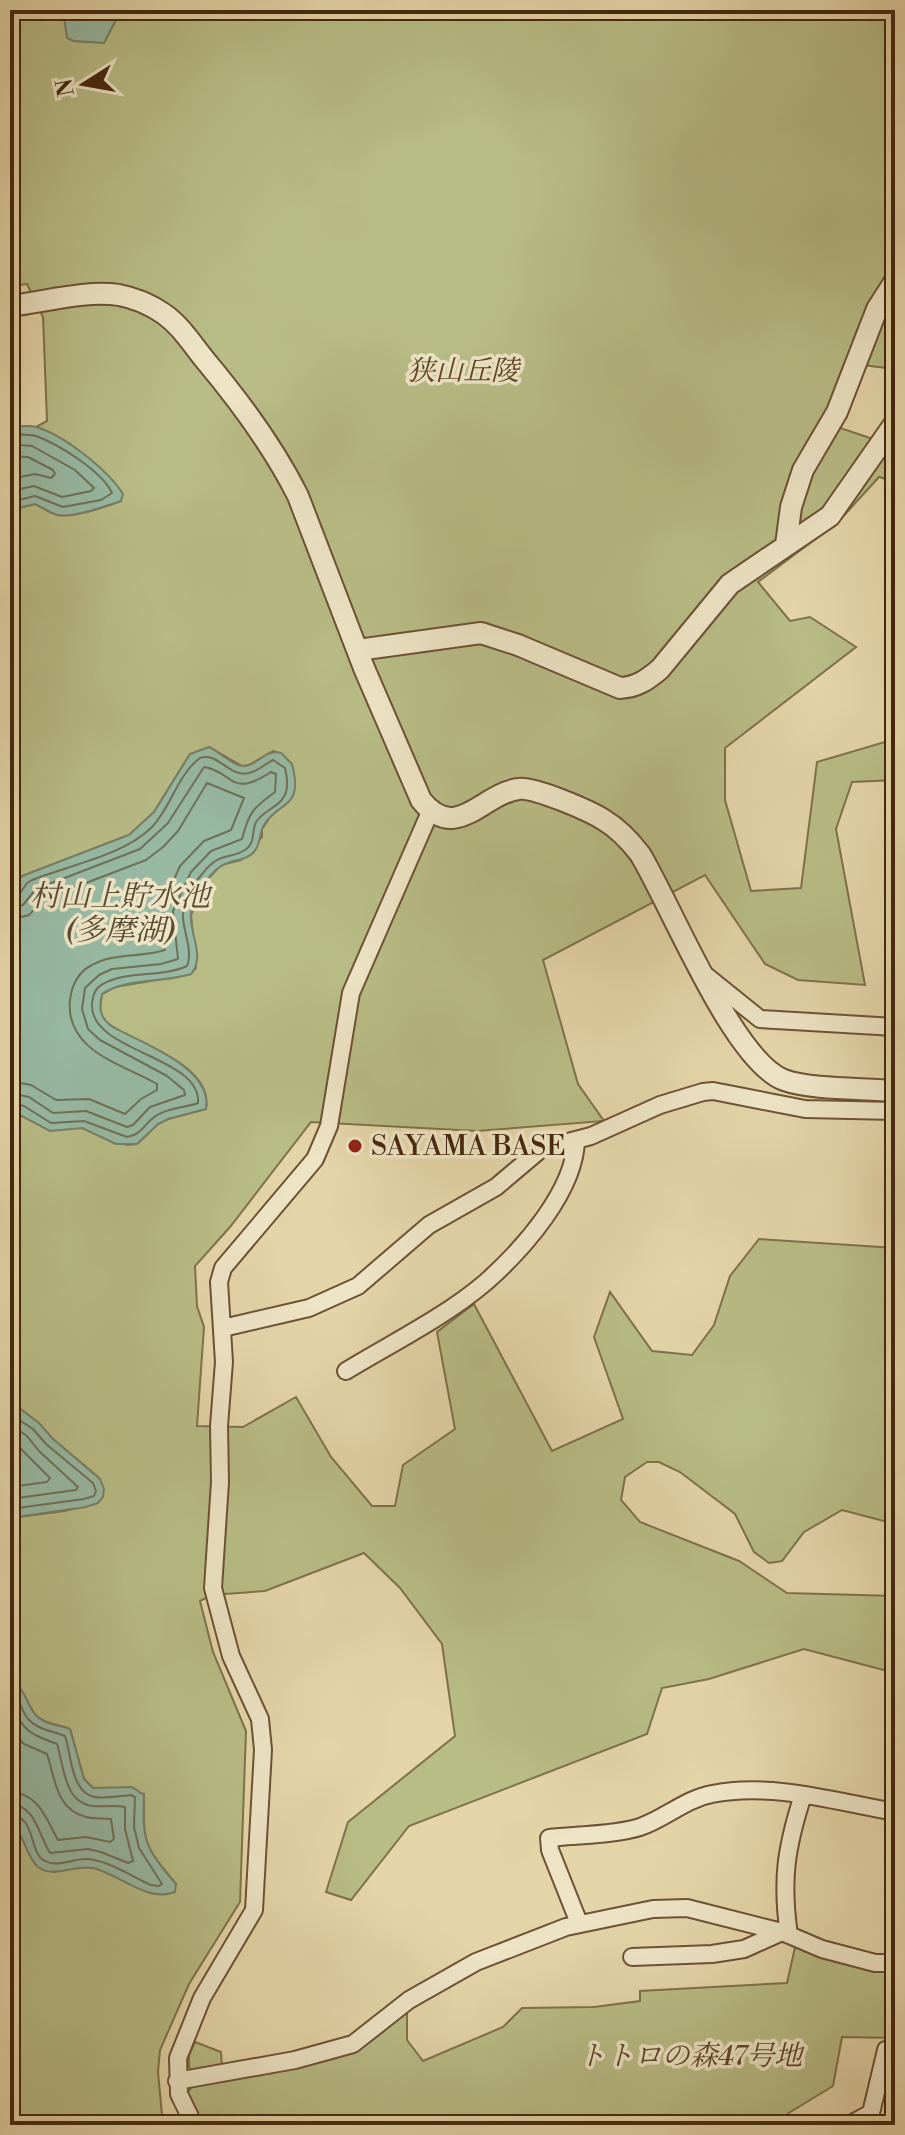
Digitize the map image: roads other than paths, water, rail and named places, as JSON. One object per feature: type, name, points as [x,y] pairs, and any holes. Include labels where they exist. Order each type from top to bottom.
[{"type":"street","points":[[786,545],[791,507],[803,470],[837,412],[877,309],[895,281]]},
{"type":"street","points":[[10,306],[118,295],[149,306],[175,323],[256,424],[286,472],[421,800],[430,812],[450,818],[461,817],[508,791],[522,788],[536,790],[603,819],[628,838],[640,854],[717,1002],[752,1056],[773,1074],[803,1084],[895,1091]]},
{"type":"street","points":[[358,650],[481,633],[620,688],[633,687],[660,669],[730,584],[830,516],[895,423]]},
{"type":"street","points":[[194,2125],[184,2109],[177,2081],[178,2058],[202,1998],[254,1910],[264,1738],[257,1711],[231,1656],[213,1588],[219,1515],[223,1328],[219,1282],[223,1268],[315,1159],[334,1103],[351,993],[430,812]]},
{"type":"street","points":[[703,973],[760,1019],[895,1027]]},
{"type":"street","points":[[223,1328],[309,1308],[358,1286],[429,1225],[496,1187],[541,1149],[591,1136],[660,1105],[703,1092],[731,1094],[805,1109],[895,1111]]},
{"type":"street","points":[[346,1371],[424,1324],[486,1281],[545,1216],[573,1168],[576,1140]]},
{"type":"street","points":[[579,1923],[550,1850],[549,1838],[638,1828],[663,1817],[692,1798],[717,1793],[751,1791],[803,1795],[895,1812]]},
{"type":"street","points":[[786,1934],[785,1871],[792,1830],[803,1795]]},
{"type":"street","points":[[177,2081],[295,2060],[353,2044],[409,2000],[460,1969],[579,1923],[653,1909],[687,1908],[786,1934],[822,1949],[875,1963],[895,1963]]},
{"type":"street","points":[[632,1957],[712,1954],[744,1949],[786,1934]]},
{"type":"street","points":[[849,2125],[871,2113],[886,2050],[895,2049]]},
{"type":"water","points":[[63,10],[121,10],[104,43],[67,38]]},
{"type":"water","points":[[10,426],[36,427],[72,445],[116,485],[123,494],[121,501],[72,515],[55,514],[35,504],[10,510]]},
{"type":"water","name":"村山上貯水池 (多摩湖)","points":[[209,747],[235,764],[244,766],[270,753],[281,753],[292,764],[295,789],[292,797],[264,825],[253,853],[219,867],[204,886],[191,912],[197,960],[191,974],[122,985],[102,994],[100,1008],[111,1026],[187,1069],[205,1094],[206,1109],[158,1124],[137,1144],[116,1144],[82,1128],[50,1131],[10,1110],[10,893],[22,876],[129,835],[154,812],[190,754]]},
{"type":"water","points":[[10,1406],[19,1408],[39,1423],[100,1479],[104,1489],[98,1503],[10,1518]]},
{"type":"water","points":[[10,1682],[22,1691],[37,1717],[70,1729],[84,1779],[93,1788],[132,1787],[144,1795],[145,1834],[152,1852],[176,1884],[175,1892],[154,1894],[93,1868],[51,1872],[34,1863],[10,1819]]},
{"type":"place","name":"SAYAMA BASE","points":[[355,1146]]},
{"type":"park label","name":"狭山丘陵","points":[[463,371]]},
{"type":"park label","name":"トトロの森47号地","points":[[690,2056]]}]
